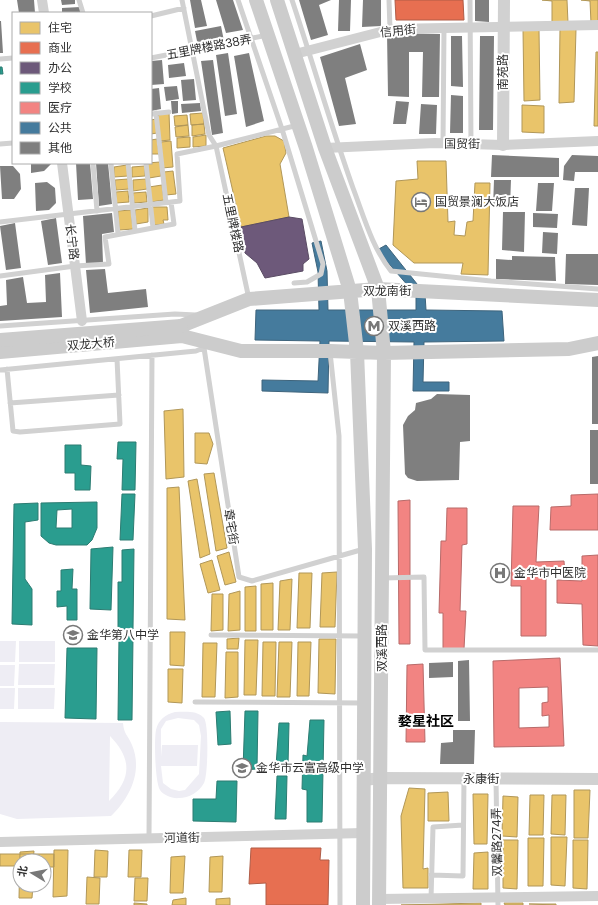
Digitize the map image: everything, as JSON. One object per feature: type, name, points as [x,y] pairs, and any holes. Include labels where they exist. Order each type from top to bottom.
[{"type":"main road","name":"双溪西路","points":[[256,0],[298,125],[350,291],[357,352],[365,549],[363,905]]},
{"type":"main road","name":"双溪西路","points":[[277,0],[295,54],[332,148],[378,288],[384,353],[379,902]]},
{"type":"main road","name":"双龙南街","points":[[181,331],[207,316],[249,299],[378,288],[598,300]]},
{"type":"main road","points":[[181,331],[209,346],[241,351],[330,351],[384,353],[569,349],[598,343]]},
{"type":"main road","name":"双龙大桥","points":[[0,340],[181,331]]},
{"type":"main road","name":"双龙大桥","points":[[0,352],[181,331]]},
{"type":"street","points":[[42,0],[44,12]]},
{"type":"street","name":"南苑路","points":[[503,145],[504,0]]},
{"type":"street","name":"信用街","points":[[295,54],[390,29],[598,25]]},
{"type":"street","name":"国贸街","points":[[332,148],[443,143],[503,145],[598,141]]},
{"type":"street","name":"长宁路","points":[[62,164],[82,321]]},
{"type":"street","name":"永康街","points":[[364,780],[381,778],[598,779]]},
{"type":"street","name":"河道街","points":[[0,842],[363,833]]},
{"type":"street","points":[[379,902],[431,899],[498,901],[598,896]]},
{"type":"lane","points":[[79,0],[83,12]]},
{"type":"lane","name":"五里牌楼路","points":[[182,0],[209,135],[216,146],[249,299]]},
{"type":"lane","points":[[238,0],[250,39],[282,129],[323,264],[321,274],[314,279],[294,284]]},
{"type":"lane","points":[[292,0],[309,50],[332,148],[372,241],[381,259],[391,271],[491,281],[598,289]]},
{"type":"lane","points":[[389,0],[390,29]]},
{"type":"lane","points":[[470,0],[471,144]]},
{"type":"lane","points":[[152,16],[184,8]]},
{"type":"lane","points":[[443,143],[444,28]]},
{"type":"lane","name":"五里牌楼路38弄","points":[[152,58],[268,35]]},
{"type":"lane","points":[[0,59],[12,58]]},
{"type":"lane","points":[[0,276],[75,266],[109,264],[105,237],[174,224],[168,203],[153,114],[169,112]]},
{"type":"lane","points":[[0,222],[180,201],[177,154],[216,146],[298,125]]},
{"type":"lane","points":[[0,144],[12,143]]},
{"type":"lane","points":[[93,164],[97,211]]},
{"type":"lane","points":[[111,164],[118,234]]},
{"type":"lane","points":[[128,164],[135,231]]},
{"type":"lane","points":[[146,164],[152,228]]},
{"type":"lane","points":[[0,326],[175,314],[207,316]]},
{"type":"lane","points":[[0,370],[196,351],[209,346]]},
{"type":"lane","name":"章宅街","points":[[209,346],[239,577],[252,581],[365,549]]},
{"type":"lane","points":[[330,351],[339,436],[340,905]]},
{"type":"lane","points":[[149,838],[152,355]]},
{"type":"lane","points":[[7,369],[13,431],[20,432],[120,424],[117,358]]},
{"type":"lane","points":[[10,403],[119,395]]},
{"type":"lane","points":[[382,578],[424,576],[425,650],[598,650]]},
{"type":"lane","points":[[211,635],[364,636]]},
{"type":"lane","points":[[195,702],[364,703]]},
{"type":"lane","points":[[432,875],[463,876],[464,779]]},
{"type":"lane","name":"双馨路274弄","points":[[496,779],[498,901]]},
{"type":"lane","points":[[431,899],[433,827],[463,825]]},
{"type":"shaded area","points":[[0,641],[16,641],[15,662],[0,662]]},
{"type":"shaded area","points":[[19,641],[55,641],[55,662],[19,662]]},
{"type":"shaded area","points":[[19,664],[55,664],[54,685],[18,685]]},
{"type":"shaded area","points":[[0,665],[15,665],[14,686],[0,686]]},
{"type":"shaded area","points":[[0,688],[15,688],[14,709],[0,709]]},
{"type":"shaded area","points":[[18,688],[55,688],[54,709],[18,709]]},
{"type":"shaded area","points":[[186,712],[198,714],[204,718],[206,722],[207,761],[204,783],[197,792],[183,798],[174,798],[163,794],[158,786],[157,779],[155,751],[156,730],[161,720],[172,713]],"holes":[[[178,718],[194,720],[199,725],[201,736],[199,774],[185,790],[179,791],[171,789],[163,783],[161,766],[197,766],[198,745],[162,745],[161,757],[161,729],[166,721]]]},
{"type":"shaded area","points":[[0,722],[123,723],[124,730],[132,745],[135,755],[135,774],[133,784],[124,801],[111,816],[17,819],[0,814]],"holes":[[[110,736],[117,744],[125,761],[125,776],[117,793],[109,801]]]},
{"type":"building: 住宅","points":[[542,0],[567,0],[568,23],[552,23],[552,1]]},
{"type":"building: 住宅","points":[[581,0],[598,0],[598,23],[591,23],[590,1]]},
{"type":"building: 住宅","points":[[523,29],[539,30],[540,100],[524,101]]},
{"type":"building: 住宅","points":[[560,29],[576,29],[574,102],[559,103]]},
{"type":"building: 住宅","points":[[596,52],[598,52],[598,126],[594,126]]},
{"type":"building: 住宅","points":[[522,105],[544,106],[544,133],[522,132]]},
{"type":"building: 住宅","points":[[169,113],[170,140],[160,141],[158,115]]},
{"type":"building: 住宅","points":[[203,113],[204,124],[191,125],[190,114]]},
{"type":"building: 住宅","points":[[187,115],[188,125],[175,126],[174,116]]},
{"type":"building: 住宅","points":[[156,119],[157,133],[152,134],[152,120]]},
{"type":"building: 住宅","points":[[204,124],[205,134],[192,136],[192,125]]},
{"type":"building: 住宅","points":[[188,125],[189,136],[176,137],[175,127]]},
{"type":"building: 住宅","points":[[206,135],[206,146],[193,147],[193,137]]},
{"type":"building: 住宅","points":[[266,136],[275,136],[284,141],[286,153],[280,164],[289,217],[241,227],[223,148]]},
{"type":"building: 住宅","points":[[190,137],[190,147],[177,148],[177,138]]},
{"type":"building: 住宅","points":[[157,139],[159,154],[152,154],[152,140]]},
{"type":"building: 住宅","points":[[171,141],[173,167],[162,168],[161,142]]},
{"type":"building: 住宅","name":"国贸景澜大饭店","points":[[417,161],[446,161],[448,222],[455,221],[454,235],[465,236],[467,222],[473,221],[475,183],[490,183],[488,275],[461,274],[463,263],[414,263],[393,245],[396,181],[418,179]]},
{"type":"building: 住宅","points":[[160,162],[161,176],[149,178],[147,164],[152,164],[152,163]]},
{"type":"building: 住宅","points":[[127,165],[128,176],[114,177],[114,167]]},
{"type":"building: 住宅","points":[[145,166],[145,176],[132,177],[132,167]]},
{"type":"building: 住宅","points":[[173,171],[176,194],[166,195],[164,172]]},
{"type":"building: 住宅","points":[[128,179],[129,189],[116,190],[115,180]]},
{"type":"building: 住宅","points":[[146,179],[147,189],[133,191],[133,180]]},
{"type":"building: 住宅","points":[[162,185],[164,200],[151,202],[149,187]]},
{"type":"building: 住宅","points":[[128,191],[129,202],[116,203],[116,192]]},
{"type":"building: 住宅","points":[[146,192],[147,202],[134,203],[133,193]]},
{"type":"building: 住宅","points":[[152,207],[167,207],[168,220],[163,220],[164,224],[154,225]]},
{"type":"building: 住宅","points":[[148,208],[148,222],[136,224],[135,210]]},
{"type":"building: 住宅","points":[[131,210],[133,229],[119,230],[118,211]]},
{"type":"building: 住宅","points":[[183,409],[184,477],[166,479],[164,411]]},
{"type":"building: 住宅","points":[[195,433],[209,433],[213,444],[207,464],[195,463]]},
{"type":"building: 住宅","points":[[214,473],[227,548],[216,551],[204,474]]},
{"type":"building: 住宅","points":[[197,479],[210,554],[200,558],[188,481]]},
{"type":"building: 住宅","points":[[179,487],[185,620],[167,619],[167,488]]},
{"type":"building: 住宅","points":[[229,552],[236,582],[225,585],[217,556]]},
{"type":"building: 住宅","points":[[212,560],[220,590],[208,593],[200,564]]},
{"type":"building: 住宅","points":[[337,572],[335,627],[320,627],[322,573]]},
{"type":"building: 住宅","points":[[299,573],[312,573],[310,628],[297,628]]},
{"type":"building: 住宅","points":[[292,579],[290,630],[278,630],[280,581]]},
{"type":"building: 住宅","points":[[273,583],[273,630],[261,630],[261,584]]},
{"type":"building: 住宅","points":[[256,586],[256,631],[245,631],[245,587]]},
{"type":"building: 住宅","points":[[240,591],[240,630],[228,631],[229,594]]},
{"type":"building: 住宅","points":[[212,594],[223,594],[223,630],[211,631]]},
{"type":"building: 住宅","points":[[170,632],[185,632],[184,666],[170,665]]},
{"type":"building: 住宅","points":[[239,638],[238,649],[227,649],[227,639]]},
{"type":"building: 住宅","points":[[319,639],[336,639],[335,694],[318,693]]},
{"type":"building: 住宅","points":[[245,640],[258,640],[256,695],[244,695]]},
{"type":"building: 住宅","points":[[263,642],[276,642],[275,696],[262,696]]},
{"type":"building: 住宅","points":[[279,642],[292,642],[290,697],[277,697]]},
{"type":"building: 住宅","points":[[298,642],[311,642],[309,696],[297,696]]},
{"type":"building: 住宅","points":[[203,643],[217,643],[215,697],[202,697]]},
{"type":"building: 住宅","points":[[226,652],[238,652],[238,697],[225,698]]},
{"type":"building: 住宅","points":[[168,669],[183,669],[182,703],[168,702]]},
{"type":"building: 住宅","points":[[409,788],[425,789],[423,869],[428,868],[428,888],[403,888],[401,816]]},
{"type":"building: 住宅","points":[[574,790],[590,790],[588,838],[574,838]]},
{"type":"building: 住宅","points":[[448,792],[449,821],[428,821],[428,793]]},
{"type":"building: 住宅","points":[[473,794],[488,794],[487,844],[474,844]]},
{"type":"building: 住宅","points":[[530,795],[544,795],[543,835],[529,835]]},
{"type":"building: 住宅","points":[[552,795],[566,795],[565,835],[551,834]]},
{"type":"building: 住宅","points":[[503,796],[518,797],[517,837],[502,836]]},
{"type":"building: 住宅","points":[[551,837],[567,837],[565,886],[551,885]]},
{"type":"building: 住宅","points":[[528,838],[544,838],[543,886],[528,886]]},
{"type":"building: 住宅","points":[[503,840],[518,840],[517,889],[503,888]]},
{"type":"building: 住宅","points":[[573,840],[588,840],[587,889],[573,888]]},
{"type":"building: 住宅","points":[[54,850],[68,850],[67,896],[53,897]]},
{"type":"building: 住宅","points":[[95,850],[108,851],[107,877],[94,877]]},
{"type":"building: 住宅","points":[[129,850],[142,850],[141,877],[128,877]]},
{"type":"building: 住宅","points":[[34,851],[34,853],[20,852]]},
{"type":"building: 住宅","points":[[488,852],[488,889],[473,889],[474,853]]},
{"type":"building: 住宅","points":[[0,854],[12,854],[12,866],[0,866]]},
{"type":"building: 住宅","points":[[52,854],[54,854],[54,867],[52,867]]},
{"type":"building: 住宅","points":[[185,856],[183,893],[170,893],[171,857]]},
{"type":"building: 住宅","points":[[223,856],[222,892],[209,892],[210,857]]},
{"type":"building: 住宅","points":[[87,877],[100,878],[99,904],[86,904]]},
{"type":"building: 住宅","points":[[135,878],[148,878],[147,901],[134,901]]},
{"type":"building: 住宅","points":[[19,893],[32,893],[32,898],[19,898]]},
{"type":"building: 住宅","points":[[186,898],[186,905],[172,905],[173,900]]},
{"type":"building: 住宅","points":[[230,898],[230,905],[216,905],[216,899]]},
{"type":"building: 住宅","points":[[134,903],[147,904],[147,905],[134,905]]},
{"type":"building: 住宅","points":[[481,903],[481,905],[401,905]]},
{"type":"building: 住宅","points":[[504,903],[523,903],[523,905],[505,905]]},
{"type":"building: 住宅","points":[[529,904],[556,904],[556,905]]},
{"type":"building: 商业","points":[[395,0],[463,0],[464,20],[396,20]]},
{"type":"building: 商业","points":[[251,848],[321,848],[320,860],[329,860],[328,905],[266,905],[266,883],[249,884]]},
{"type":"building: 办公","points":[[289,217],[302,219],[309,259],[303,264],[303,271],[265,278],[257,263],[245,253],[241,227]]},
{"type":"building: 学校","points":[[0,67],[2,67],[3,74],[0,74]]},
{"type":"building: 学校","points":[[118,442],[136,442],[135,490],[122,490],[123,459],[117,459]]},
{"type":"building: 学校","points":[[65,445],[81,445],[81,465],[91,466],[90,490],[75,490],[75,473],[65,473]]},
{"type":"building: 学校","points":[[122,494],[135,494],[133,540],[120,540]]},
{"type":"building: 学校","points":[[97,502],[97,528],[92,540],[87,545],[56,545],[49,543],[41,536],[41,503]],"holes":[[[72,509],[72,528],[56,528],[57,510]]]},
{"type":"building: 学校","points":[[38,503],[38,520],[25,522],[25,579],[32,589],[32,625],[12,624],[14,504]]},
{"type":"building: 学校","points":[[113,547],[111,610],[90,609],[91,549]]},
{"type":"building: 学校","points":[[134,549],[133,629],[118,629],[118,582],[122,582],[122,550]]},
{"type":"building: 学校","points":[[73,569],[72,589],[77,589],[77,620],[67,620],[67,606],[57,607],[57,591],[61,591],[61,570]]},
{"type":"building: 学校","points":[[119,636],[133,636],[132,720],[118,720]]},
{"type":"building: 学校","points":[[67,648],[97,648],[96,719],[65,718]]},
{"type":"building: 学校","points":[[230,711],[231,744],[218,745],[216,712]]},
{"type":"building: 学校","points":[[245,711],[258,711],[257,769],[243,770]]},
{"type":"building: 学校","points":[[310,720],[324,720],[322,822],[307,822],[307,790],[302,789],[303,755],[307,756]]},
{"type":"building: 学校","points":[[279,723],[289,723],[288,766],[276,766]]},
{"type":"building: 学校","points":[[277,776],[287,776],[286,819],[275,819]]},
{"type":"building: 学校","points":[[217,781],[237,781],[236,822],[193,821],[193,799],[216,799]]},
{"type":"building: 医疗","points":[[598,494],[598,530],[550,530],[551,507],[571,506],[571,495]]},
{"type":"building: 医疗","points":[[410,500],[410,644],[399,644],[398,501]]},
{"type":"building: 医疗","points":[[513,506],[539,506],[536,562],[564,561],[565,575],[546,575],[546,636],[521,636],[521,586],[511,586]]},
{"type":"building: 医疗","points":[[447,508],[467,508],[467,544],[462,545],[460,611],[466,611],[464,649],[443,649],[443,613],[439,613],[441,541],[446,541]]},
{"type":"building: 医疗","points":[[598,555],[598,646],[583,645],[582,604],[557,603],[557,580],[582,581],[582,556]]},
{"type":"building: 医疗","points":[[560,658],[564,746],[494,747],[493,661]],"holes":[[[548,687],[548,702],[542,703],[542,716],[549,715],[549,727],[519,728],[519,688]]]},
{"type":"building: 医疗","points":[[423,664],[425,742],[406,742],[407,665]]},
{"type":"building: 公共","name":"双溪西路","points":[[321,241],[327,271],[328,310],[416,310],[416,295],[377,250],[386,245],[425,294],[426,310],[502,311],[504,341],[424,342],[423,382],[449,382],[449,391],[413,391],[414,342],[329,341],[328,393],[262,391],[262,380],[318,381],[320,341],[255,340],[256,310],[319,310],[318,272],[312,243]]},
{"type":"building: 其他","points":[[17,0],[34,0],[35,12],[19,12]]},
{"type":"building: 其他","points":[[61,0],[75,0],[75,4],[62,5]]},
{"type":"building: 其他","points":[[190,0],[201,0],[207,26],[195,28]]},
{"type":"building: 其他","points":[[216,0],[233,0],[243,30],[226,33]]},
{"type":"building: 其他","points":[[299,0],[331,0],[319,5],[328,35],[311,40]]},
{"type":"building: 其他","points":[[339,0],[351,0],[350,31],[338,31]]},
{"type":"building: 其他","points":[[363,0],[381,0],[381,26],[362,27]]},
{"type":"building: 其他","points":[[475,0],[489,0],[489,22],[475,21]]},
{"type":"building: 其他","points":[[80,7],[81,12],[62,12],[62,8]]},
{"type":"building: 其他","points":[[1,21],[3,53],[0,53]]},
{"type":"building: 其他","points":[[221,26],[224,41],[198,46],[195,31]]},
{"type":"building: 其他","points":[[387,33],[440,34],[439,97],[422,97],[423,52],[409,52],[409,97],[388,96]]},
{"type":"building: 其他","points":[[451,36],[462,36],[463,87],[451,86]]},
{"type":"building: 其他","points":[[480,36],[494,36],[493,130],[479,130]]},
{"type":"building: 其他","points":[[360,44],[367,70],[345,78],[356,124],[339,126],[320,57]]},
{"type":"building: 其他","points":[[228,53],[237,114],[225,116],[216,55]]},
{"type":"building: 其他","points":[[249,53],[264,121],[246,127],[234,56]]},
{"type":"building: 其他","points":[[162,60],[164,84],[152,85],[152,61]]},
{"type":"building: 其他","points":[[213,60],[223,133],[212,135],[201,61]]},
{"type":"building: 其他","points":[[184,63],[186,76],[169,78],[168,65]]},
{"type":"building: 其他","points":[[194,79],[196,100],[183,101],[181,80]]},
{"type":"building: 其他","points":[[177,86],[179,99],[166,101],[164,87]]},
{"type":"building: 其他","points":[[159,88],[161,109],[152,111],[152,89]]},
{"type":"building: 其他","points":[[451,95],[463,96],[463,133],[450,133]]},
{"type":"building: 其他","points":[[171,101],[178,101],[178,113],[172,114]]},
{"type":"building: 其他","points":[[396,101],[409,102],[406,124],[393,124]]},
{"type":"building: 其他","points":[[200,103],[201,111],[182,113],[181,104]]},
{"type":"building: 其他","points":[[421,104],[437,105],[436,134],[419,134]]},
{"type":"building: 其他","points":[[492,155],[559,158],[559,177],[491,177]]},
{"type":"building: 其他","points":[[572,155],[598,156],[598,172],[575,172],[574,181],[563,180],[564,166]]},
{"type":"building: 其他","points":[[31,164],[51,164],[44,171],[31,173]]},
{"type":"building: 其他","points":[[76,164],[90,164],[93,199],[78,200]]},
{"type":"building: 其他","points":[[96,164],[108,164],[112,204],[99,206]]},
{"type":"building: 其他","points":[[0,166],[13,166],[20,174],[21,189],[14,199],[2,199]]},
{"type":"building: 其他","points":[[494,180],[511,180],[510,206],[493,207]]},
{"type":"building: 其他","points":[[47,182],[55,188],[56,203],[49,210],[36,211],[35,183]]},
{"type":"building: 其他","points":[[538,183],[554,183],[552,211],[536,211]]},
{"type":"building: 其他","points":[[575,188],[589,188],[587,226],[572,225]]},
{"type":"building: 其他","points":[[503,212],[525,212],[524,252],[502,250]]},
{"type":"building: 其他","points":[[112,213],[114,232],[102,234],[103,263],[86,264],[83,216]]},
{"type":"building: 其他","points":[[533,213],[558,214],[557,228],[533,227]]},
{"type":"building: 其他","points":[[56,218],[62,263],[48,265],[41,221]]},
{"type":"building: 其他","points":[[15,223],[21,268],[6,270],[0,226]]},
{"type":"building: 其他","points":[[543,232],[558,233],[557,254],[542,253]]},
{"type":"building: 其他","points":[[566,254],[598,254],[598,285],[565,284]]},
{"type":"building: 其他","points":[[512,256],[555,257],[556,281],[496,279],[496,259],[512,260]]},
{"type":"building: 其他","points":[[105,269],[108,293],[146,289],[148,307],[90,313],[86,270]]},
{"type":"building: 其他","points":[[60,273],[62,317],[0,321],[0,306],[7,305],[6,280],[23,277],[27,303],[46,302],[45,275]]},
{"type":"building: 其他","points":[[598,356],[598,424],[592,424],[592,357]]},
{"type":"building: 其他","points":[[437,394],[470,395],[470,441],[460,442],[459,480],[417,481],[408,478],[405,474],[403,425],[408,416],[415,410],[416,403],[431,399]]},
{"type":"building: 其他","points":[[590,430],[598,430],[598,484],[590,484]]},
{"type":"building: 其他","points":[[469,660],[470,721],[458,721],[458,661]]},
{"type":"building: 其他","points":[[453,662],[453,677],[429,678],[429,663]]},
{"type":"building: 其他","points":[[453,730],[475,730],[474,764],[440,764],[441,743],[453,742]]},
{"type":"place","name":"国贸景澜大饭店","points":[[421,202]]},
{"type":"place","name":"双溪西路","points":[[374,326]]},
{"type":"place","name":"金华市中医院","points":[[500,573]]},
{"type":"place","name":"金华第八中学","points":[[73,635]]},
{"type":"place","name":"金华市云富高级中学","points":[[242,768]]},
{"type":"district","name":"婺星社区","points":[[426,721]]}]
